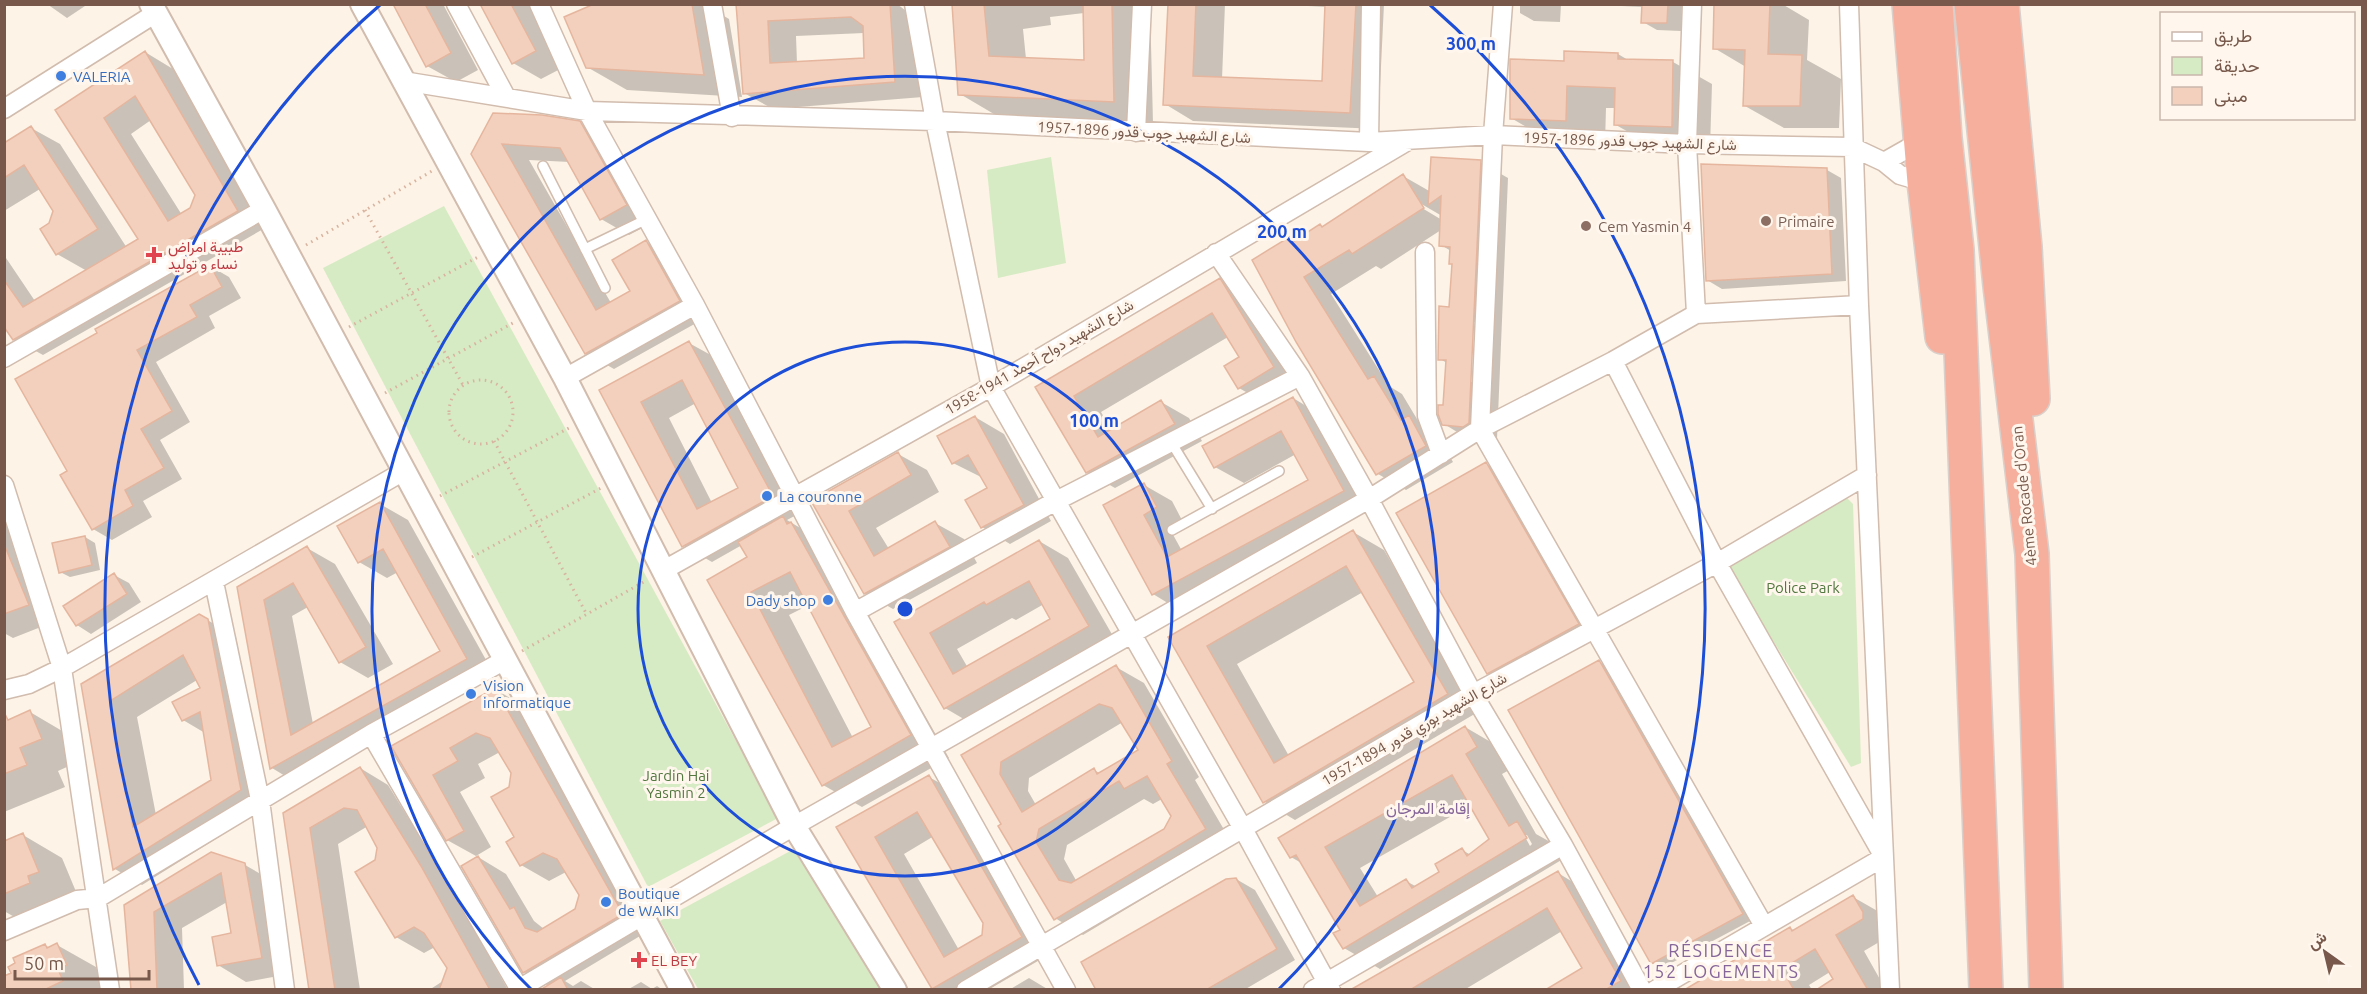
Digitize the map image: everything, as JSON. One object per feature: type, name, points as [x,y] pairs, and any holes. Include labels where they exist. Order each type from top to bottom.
[{"type":"highway","points":[[1909,4],[1924,182],[1970,562]]},
{"type":"highway","points":[[1936,4],[1945,138],[1957,250],[1986,990]]},
{"type":"highway","name":"4ème Rocade d'Oran","points":[[1971,4],[2000,286],[2032,554],[2046,990]]},
{"type":"highway","points":[[2002,4],[2025,247],[2033,383],[2032,554]]},
{"type":"street","points":[[362,4],[566,378],[794,826],[895,990]]},
{"type":"street","points":[[456,4],[505,95]]},
{"type":"street","points":[[539,4],[587,111],[695,305],[855,612],[933,748],[1066,990]]},
{"type":"street","points":[[712,4],[732,117]]},
{"type":"street","points":[[914,4],[935,121],[991,387],[1054,502],[1242,827],[1323,987],[1563,845]]},
{"type":"street","points":[[1136,132],[1142,4]]},
{"type":"street","points":[[1369,142],[1371,4]]},
{"type":"street","points":[[1503,4],[1493,135],[1480,429],[1764,926]]},
{"type":"street","points":[[1692,4],[1687,144],[1696,315]]},
{"type":"street","points":[[1849,4],[1852,147],[1890,990]]},
{"type":"street","points":[[4,109],[153,9],[289,255],[682,990]]},
{"type":"street","name":"شارع الشهيد جوب قدور 1896-1957","points":[[403,81],[505,95],[587,111],[732,117],[935,121],[1369,142],[1493,135],[1687,144],[1852,147],[1884,162],[1900,175],[1924,182]]},
{"type":"street","name":"شارع الشهيد دواح أحمد 1941-1958","points":[[664,570],[991,387],[1411,139]]},
{"type":"street","points":[[1884,162],[1921,141]]},
{"type":"street","points":[[4,358],[264,209]]},
{"type":"street","points":[[1425,252],[1427,416],[1441,454]]},
{"type":"street","points":[[1216,253],[1300,376],[1369,499],[1473,694],[1563,845],[1642,990]]},
{"type":"street","points":[[371,734],[518,989],[794,826],[1369,499],[1480,429],[1613,361],[1696,315],[1859,304]]},
{"type":"street","points":[[566,378],[695,305]]},
{"type":"street","points":[[1613,361],[1717,562],[1884,857]]},
{"type":"street","points":[[855,612],[1054,502],[1300,376]]},
{"type":"street","points":[[4,690],[29,684],[62,668],[404,471]]},
{"type":"street","name":"شارع الشهيد بوري قدور 1894-1957","points":[[966,990],[1473,694],[1717,562],[1867,475]]},
{"type":"street","points":[[4,485],[62,668],[110,990]]},
{"type":"street","points":[[214,582],[260,800],[285,990]]},
{"type":"street","points":[[4,931],[77,900],[98,898],[371,734],[505,660]]},
{"type":"street","points":[[1655,990],[1884,857]]},
{"type":"lane","points":[[543,166],[605,288]]},
{"type":"lane","points":[[585,249],[647,219]]},
{"type":"lane","points":[[1171,442],[1212,509]]},
{"type":"lane","points":[[1172,531],[1279,471]]},
{"type":"path","points":[[289,255],[447,162]]},
{"type":"path","points":[[365,210],[463,385]]},
{"type":"path","points":[[332,336],[495,248]]},
{"type":"path","points":[[368,403],[530,313]]},
{"type":"path","points":[[484,381],[495,383],[505,393],[514,408],[512,423],[504,436],[485,446],[468,442],[457,432],[449,418],[448,406],[453,395],[463,385],[484,381]]},
{"type":"path","points":[[422,506],[587,419]]},
{"type":"path","points":[[494,441],[587,615]]},
{"type":"path","points":[[454,567],[618,479]]},
{"type":"path","points":[[505,660],[664,570]]},
{"type":"green space","points":[[1051,157],[1066,263],[998,278],[987,170]]},
{"type":"green space","name":"Jardin Hai Yasmin 2","points":[[444,206],[778,818],[648,887],[323,268]]},
{"type":"green space","name":"Police Park","points":[[1847,498],[1853,504],[1861,763],[1851,767],[1727,566]]},
{"type":"green space","points":[[794,849],[882,989],[698,989],[660,921]]},
{"type":"building","points":[[393,4],[425,4],[451,53],[426,67]]},
{"type":"building","points":[[480,4],[511,4],[536,51],[512,64]]},
{"type":"building","points":[[594,4],[692,4],[704,75],[586,68],[564,17]]},
{"type":"building","points":[[736,4],[890,4],[895,82],[743,94]],"holes":[[[851,17],[863,26],[864,58],[770,63],[768,21]]]},
{"type":"building","points":[[952,4],[984,4],[989,56],[1084,60],[1083,4],[1112,4],[1114,102],[958,95]]},
{"type":"building","points":[[1168,4],[1196,4],[1193,76],[1322,81],[1325,4],[1356,4],[1350,113],[1163,105]]},
{"type":"building","points":[[1642,4],[1668,4],[1667,23],[1641,23]]},
{"type":"building","points":[[1714,4],[1770,4],[1768,54],[1802,55],[1800,106],[1743,106],[1745,50],[1713,49]]},
{"type":"building","points":[[145,51],[238,211],[13,340],[4,327],[4,280],[23,307],[138,239],[55,110]],"holes":[[[135,96],[195,195],[190,208],[168,221],[104,118]]]},
{"type":"building","points":[[1564,51],[1618,53],[1618,59],[1673,60],[1672,127],[1614,125],[1615,88],[1567,86],[1566,121],[1510,119],[1510,59],[1564,61]]},
{"type":"building","points":[[493,113],[542,115],[580,121],[627,205],[600,220],[560,148],[502,144],[596,310],[630,291],[612,260],[646,240],[680,301],[585,354],[471,154]]},
{"type":"building","points":[[31,126],[98,229],[56,255],[40,229],[49,223],[53,211],[24,165],[4,178],[4,143]]},
{"type":"building","points":[[1431,157],[1481,160],[1469,423],[1463,427],[1442,425],[1438,414],[1438,405],[1443,405],[1446,360],[1438,360],[1439,306],[1449,307],[1452,264],[1449,264],[1450,247],[1439,246],[1441,196],[1428,205]]},
{"type":"building","name":"Primaire","points":[[1701,164],[1827,168],[1832,274],[1706,281]]},
{"type":"building","points":[[1403,174],[1424,208],[1352,254],[1349,250],[1304,277],[1368,379],[1374,376],[1401,420],[1409,415],[1426,446],[1376,475],[1296,342],[1252,260],[1291,236],[1294,241],[1320,224],[1322,227]]},
{"type":"building","points":[[210,265],[222,287],[190,305],[197,317],[137,350],[172,411],[141,429],[164,468],[125,490],[133,506],[92,530],[60,475],[67,471],[15,379],[97,333],[95,329]]},
{"type":"building","points":[[1220,278],[1274,367],[1238,389],[1224,366],[1239,357],[1212,313],[1074,396],[1098,437],[1161,400],[1175,424],[1086,473],[1035,387]]},
{"type":"building","points":[[689,341],[773,496],[682,547],[599,390]],"holes":[[[682,380],[738,488],[697,509],[641,402]]]},
{"type":"building","points":[[1293,397],[1344,491],[1152,595],[1103,505],[1144,483],[1157,507],[1144,515],[1167,557],[1308,480],[1281,431],[1214,468],[1202,446]]},
{"type":"building","points":[[975,416],[1024,505],[981,528],[965,500],[987,488],[968,455],[952,464],[937,436]]},
{"type":"building","points":[[898,452],[911,475],[849,511],[874,556],[935,521],[950,547],[864,594],[811,501]]},
{"type":"building","points":[[1486,462],[1579,624],[1487,674],[1396,513]]},
{"type":"building","points":[[380,502],[467,659],[270,769],[237,587],[307,546],[366,647],[339,663],[293,583],[264,600],[291,735],[440,651],[383,549],[358,563],[337,526]]},
{"type":"building","points":[[783,516],[787,524],[791,522],[911,735],[822,786],[707,580],[747,557],[738,542]],"holes":[[[790,572],[871,727],[832,747],[751,592]]]},
{"type":"building","points":[[1353,530],[1448,694],[1263,803],[1168,637]],"holes":[[[1346,566],[1414,682],[1274,763],[1207,646]]]},
{"type":"building","points":[[85,536],[92,565],[59,573],[52,543]]},
{"type":"building","points":[[1039,540],[1089,626],[944,709],[894,622]],"holes":[[[1029,581],[1050,619],[953,674],[930,633],[984,602],[986,605]]]},
{"type":"building","points":[[4,544],[29,605],[4,614]]},
{"type":"building","points":[[114,573],[127,594],[76,626],[63,606]]},
{"type":"building","points":[[199,614],[208,619],[241,790],[113,870],[81,684]],"holes":[[[183,655],[200,688],[172,702],[182,721],[200,712],[211,780],[133,827],[110,701]]]},
{"type":"building","points":[[1599,660],[1743,914],[1651,964],[1508,710]]},
{"type":"building","points":[[1116,665],[1172,761],[1167,764],[1206,829],[1054,920],[998,826],[1001,824],[961,755]],"holes":[[[1099,704],[1112,708],[1138,750],[1097,774],[1094,768],[1022,812],[1000,774],[1001,762]],[[1147,776],[1171,816],[1164,829],[1071,883],[1059,880],[1036,842],[1039,829],[1119,781],[1124,789]]]},
{"type":"building","points":[[495,688],[623,914],[523,973],[461,866],[478,856],[510,909],[514,907],[525,928],[537,932],[575,909],[579,895],[557,859],[543,853],[520,866],[506,842],[514,837],[491,797],[509,787],[511,773],[490,738],[476,733],[450,748],[458,761],[433,775],[464,831],[446,841],[391,746]]},
{"type":"building","points":[[30,710],[42,739],[20,748],[27,765],[4,774],[4,712],[8,720]]},
{"type":"building","points":[[1465,726],[1477,747],[1466,754],[1509,826],[1517,821],[1527,838],[1343,949],[1333,933],[1340,930],[1296,855],[1290,858],[1278,838]],"holes":[[[1452,775],[1489,839],[1467,856],[1462,848],[1435,864],[1439,872],[1412,888],[1406,879],[1360,906],[1325,847]]]},
{"type":"building","points":[[360,767],[421,866],[490,990],[439,990],[447,968],[424,933],[414,927],[395,938],[355,872],[375,860],[377,848],[357,810],[344,808],[310,828],[335,990],[309,990],[283,813]]},
{"type":"building","points":[[929,775],[1022,937],[932,989],[836,827]],"holes":[[[917,812],[983,923],[982,935],[944,957],[875,837]]]},
{"type":"building","points":[[23,833],[39,872],[28,876],[30,883],[4,894],[4,841]]},
{"type":"building","points":[[211,852],[245,863],[262,958],[217,966],[212,937],[231,933],[221,873],[154,912],[157,990],[131,990],[124,905]]},
{"type":"building","points":[[1558,871],[1621,981],[1605,990],[1545,990],[1582,968],[1547,908],[1410,990],[1350,990]]},
{"type":"building","points":[[1236,878],[1277,949],[1206,990],[1096,990],[1081,962],[1226,879]]},
{"type":"building","points":[[1853,895],[1863,912],[1863,919],[1836,935],[1868,990],[1816,990],[1833,979],[1815,949],[1782,969],[1794,990],[1684,990],[1790,927],[1792,931]]},
{"type":"building","points":[[57,943],[67,965],[58,969],[63,981],[44,990],[4,990],[4,976],[11,973],[8,967],[15,963],[13,958],[45,944],[47,948]]},
{"type":"building","points":[[561,977],[568,990],[540,990]]},
{"type":"place","name":"VALERIA","points":[[61,76]]},
{"type":"place","name":"Primaire","points":[[1766,221]]},
{"type":"place","name":"Cem Yasmin 4","points":[[1586,226]]},
{"type":"place","name":"طبيبة امراض نساء و توليد","points":[[154,255]]},
{"type":"place","name":"La couronne","points":[[767,496]]},
{"type":"place","name":"Dady shop","points":[[828,600]]},
{"type":"place","name":"Vision informatique","points":[[471,694]]},
{"type":"place","name":"Boutique de WAIKI","points":[[606,902]]},
{"type":"place","name":"EL BEY","points":[[639,960]]},
{"type":"district","name":"إقامة المرجان","points":[[1428,808]]},
{"type":"district","name":"RÉSIDENCE 152 LOGEMENTS","points":[[1721,960]]}]
